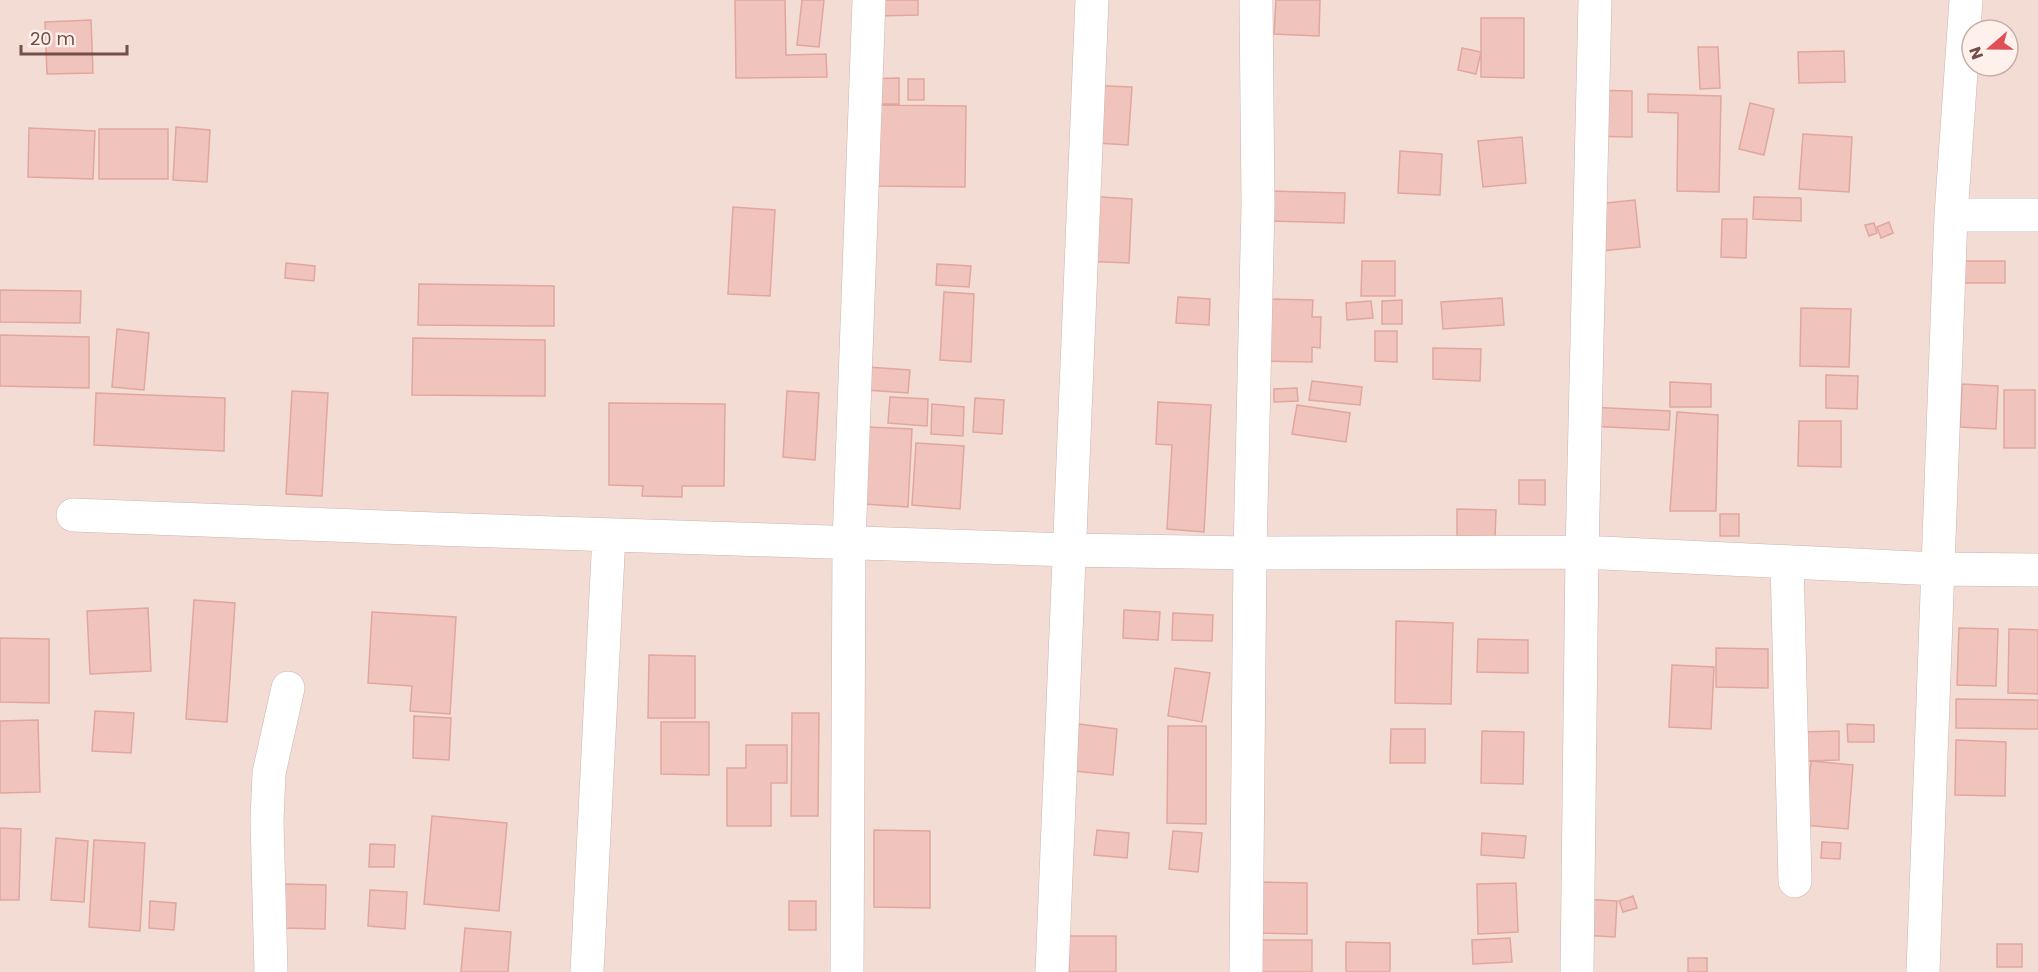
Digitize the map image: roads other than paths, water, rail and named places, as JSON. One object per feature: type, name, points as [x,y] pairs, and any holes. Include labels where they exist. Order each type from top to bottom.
[{"type":"street","points":[[847,972],[849,543],[870,0]]},
{"type":"street","points":[[1053,972],[1092,0]]},
{"type":"street","points":[[1246,972],[1250,553],[1258,205],[1256,0]]},
{"type":"street","points":[[1577,972],[1582,552],[1595,0]]},
{"type":"street","points":[[1923,972],[1951,215],[1966,0]]},
{"type":"street","points":[[1951,215],[2038,215]]},
{"type":"street","points":[[73,515],[1071,550],[1250,553],[1582,552],[1937,569],[2038,570]]},
{"type":"street","points":[[587,972],[609,535]]},
{"type":"street","points":[[1787,562],[1795,881]]},
{"type":"street","points":[[271,972],[268,773],[288,688]]}]
